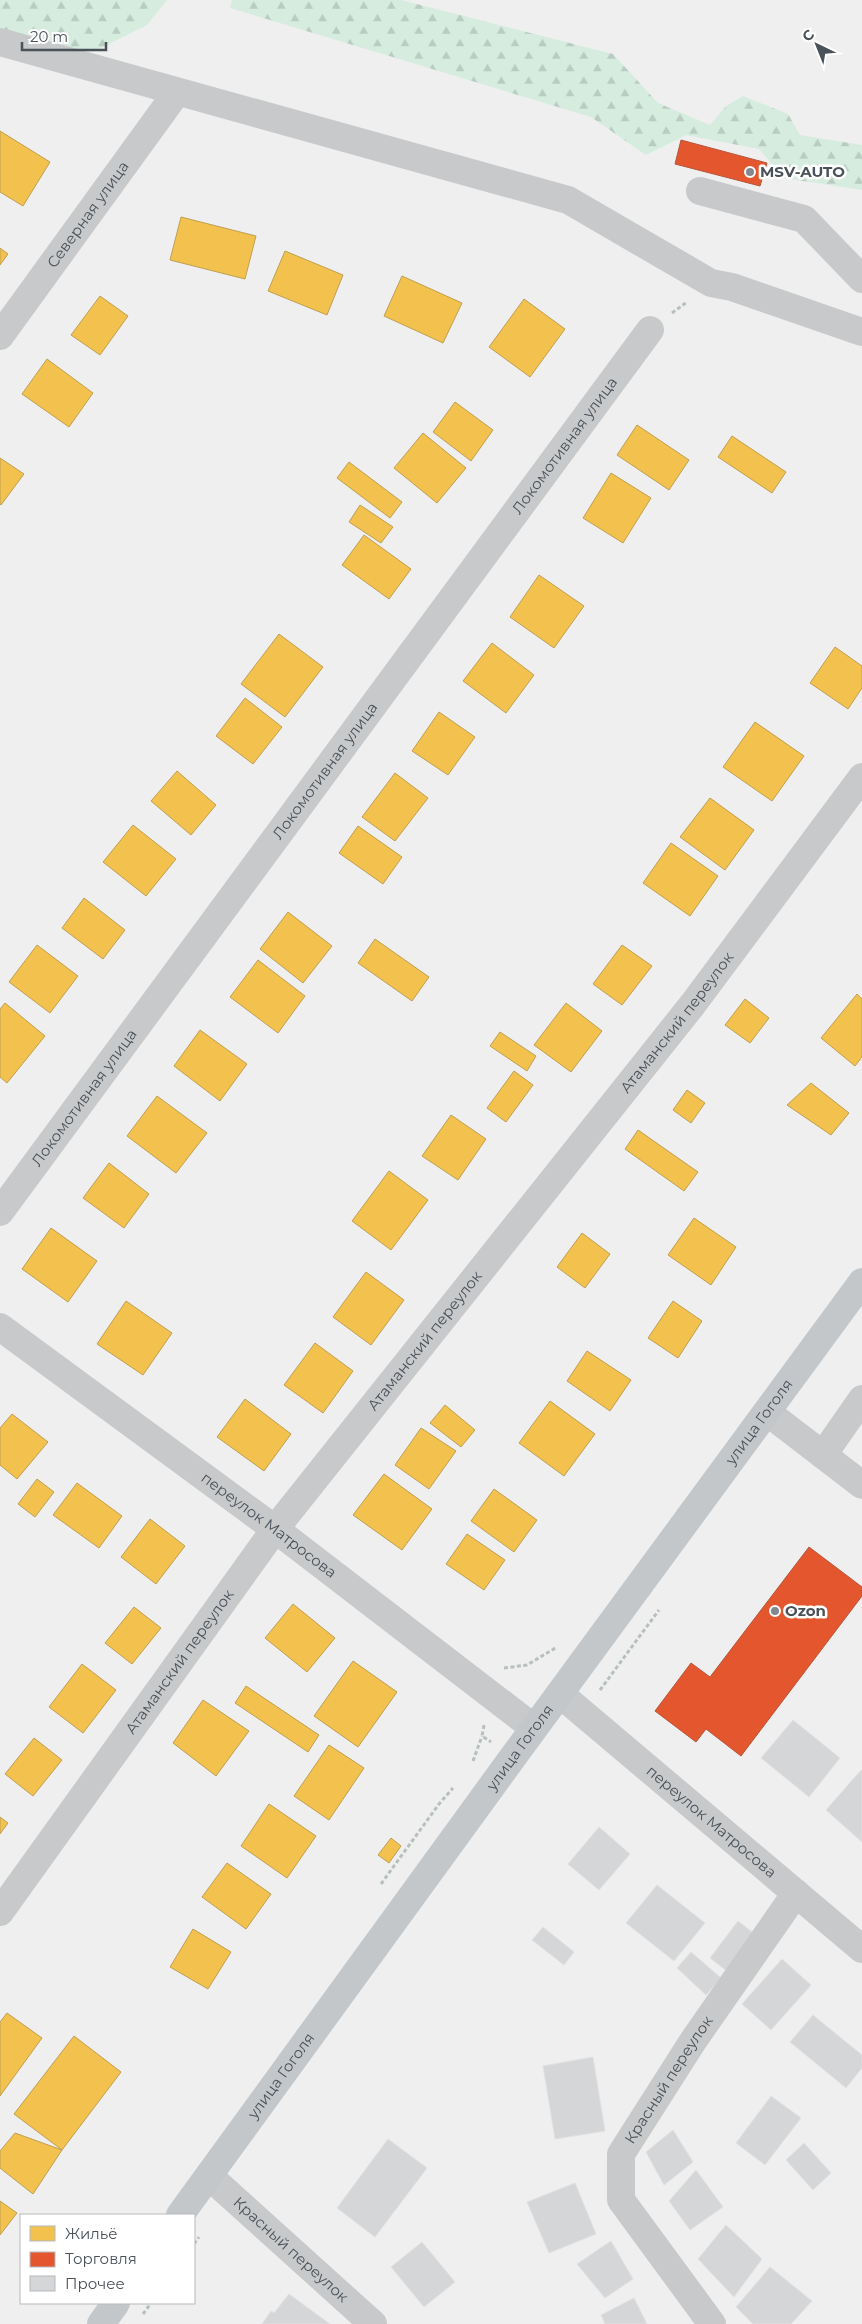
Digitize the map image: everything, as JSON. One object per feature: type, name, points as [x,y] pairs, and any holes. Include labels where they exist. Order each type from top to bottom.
[{"type":"main road","name":"улица Гоголя","points":[[181,2214],[534,1728],[862,1282]]},
{"type":"main road","points":[[101,2324],[115,2304]]},
{"type":"street","points":[[0,42],[568,200],[711,283],[732,287],[862,332]]},
{"type":"street","name":"Северная улица","points":[[0,336],[177,92]]},
{"type":"street","points":[[700,191],[804,219],[862,278]]},
{"type":"street","name":"Локомотивная улица","points":[[0,1212],[650,330]]},
{"type":"street","name":"Атаманский переулок","points":[[0,1912],[275,1529],[693,1004],[862,777]]},
{"type":"street","name":"переулок Матросова","points":[[0,1327],[275,1529],[534,1728]]},
{"type":"street","points":[[823,1455],[862,1399]]},
{"type":"street","points":[[767,1412],[862,1485]]},
{"type":"street","name":"переулок Матросова","points":[[560,1694],[862,1949]]},
{"type":"street","name":"Красный переулок","points":[[712,2324],[621,2200],[621,2154],[693,2041],[796,1893]]},
{"type":"street","name":"Красный переулок","points":[[208,2176],[373,2324]]},
{"type":"path","points":[[650,330],[711,283]]},
{"type":"path","points":[[469,1770],[482,1736]]},
{"type":"path","points":[[382,1884],[439,1804],[457,1783]]},
{"type":"green space","points":[[0,0],[167,0],[147,25],[93,52],[26,47],[0,39]]},
{"type":"green space","points":[[232,0],[401,0],[613,54],[658,103],[710,125],[726,106],[743,96],[788,114],[800,135],[862,145],[862,190],[784,178],[759,149],[686,135],[646,155],[591,117],[230,8]]},
{"type":"building: Жильё","points":[[0,131],[50,162],[23,206],[0,192]]},
{"type":"building: Жильё","points":[[181,217],[256,236],[245,279],[170,260]]},
{"type":"building: Жильё","points":[[0,248],[8,254],[0,265]]},
{"type":"building: Жильё","points":[[285,251],[343,275],[327,315],[268,291]]},
{"type":"building: Жильё","points":[[402,276],[462,303],[443,343],[384,316]]},
{"type":"building: Жильё","points":[[100,296],[128,316],[100,355],[71,335]]},
{"type":"building: Жильё","points":[[524,299],[565,329],[530,377],[489,347]]},
{"type":"building: Жильё","points":[[47,359],[93,393],[69,427],[22,394]]},
{"type":"building: Жильё","points":[[455,402],[493,430],[471,461],[433,432]]},
{"type":"building: Жильё","points":[[637,425],[689,460],[669,490],[617,455]]},
{"type":"building: Жильё","points":[[423,433],[466,468],[437,503],[394,468]]},
{"type":"building: Жильё","points":[[732,436],[786,472],[772,493],[718,457]]},
{"type":"building: Жильё","points":[[0,458],[24,474],[1,505],[0,504]]},
{"type":"building: Жильё","points":[[349,462],[402,502],[390,518],[337,478]]},
{"type":"building: Жильё","points":[[611,473],[651,498],[623,543],[583,518]]},
{"type":"building: Жильё","points":[[360,505],[393,527],[381,543],[349,522]]},
{"type":"building: Жильё","points":[[364,535],[411,569],[389,599],[342,565]]},
{"type":"building: Жильё","points":[[539,575],[584,606],[554,648],[510,617]]},
{"type":"building: Жильё","points":[[279,634],[323,667],[285,717],[241,684]]},
{"type":"building: Жильё","points":[[492,643],[534,675],[506,713],[463,681]]},
{"type":"building: Жильё","points":[[835,647],[862,666],[862,688],[848,709],[810,683]]},
{"type":"building: Жильё","points":[[245,698],[282,727],[253,764],[216,736]]},
{"type":"building: Жильё","points":[[439,712],[475,737],[448,775],[412,751]]},
{"type":"building: Жильё","points":[[755,722],[804,756],[772,801],[723,767]]},
{"type":"building: Жильё","points":[[177,771],[216,805],[191,835],[151,801]]},
{"type":"building: Жильё","points":[[395,773],[428,798],[395,841],[362,817]]},
{"type":"building: Жильё","points":[[710,798],[754,830],[725,870],[680,837]]},
{"type":"building: Жильё","points":[[133,825],[176,859],[146,896],[103,862]]},
{"type":"building: Жильё","points":[[358,826],[402,857],[383,884],[339,853]]},
{"type":"building: Жильё","points":[[671,843],[718,876],[690,916],[643,883]]},
{"type":"building: Жильё","points":[[84,898],[125,930],[103,959],[62,928]]},
{"type":"building: Жильё","points":[[288,912],[332,946],[303,983],[260,949]]},
{"type":"building: Жильё","points":[[375,939],[429,977],[412,1001],[358,963]]},
{"type":"building: Жильё","points":[[37,945],[78,976],[50,1013],[9,982]]},
{"type":"building: Жильё","points":[[622,945],[652,966],[622,1005],[593,984]]},
{"type":"building: Жильё","points":[[258,960],[305,996],[278,1033],[230,997]]},
{"type":"building: Жильё","points":[[857,994],[862,999],[862,1057],[855,1066],[821,1038]]},
{"type":"building: Жильё","points":[[745,999],[769,1018],[750,1043],[725,1025]]},
{"type":"building: Жильё","points":[[5,1003],[45,1036],[7,1083],[0,1077],[0,1009]]},
{"type":"building: Жильё","points":[[566,1003],[602,1031],[571,1072],[534,1045]]},
{"type":"building: Жильё","points":[[200,1030],[247,1064],[220,1101],[174,1066]]},
{"type":"building: Жильё","points":[[500,1032],[536,1056],[527,1071],[490,1046]]},
{"type":"building: Жильё","points":[[514,1071],[533,1085],[506,1122],[487,1108]]},
{"type":"building: Жильё","points":[[811,1083],[849,1113],[831,1135],[787,1105]]},
{"type":"building: Жильё","points":[[687,1090],[705,1103],[691,1123],[673,1110]]},
{"type":"building: Жильё","points":[[157,1096],[207,1133],[176,1173],[127,1136]]},
{"type":"building: Жильё","points":[[451,1115],[486,1139],[458,1180],[422,1156]]},
{"type":"building: Жильё","points":[[638,1130],[698,1172],[684,1191],[625,1149]]},
{"type":"building: Жильё","points":[[109,1163],[149,1194],[124,1228],[83,1198]]},
{"type":"building: Жильё","points":[[389,1171],[428,1200],[391,1250],[352,1221]]},
{"type":"building: Жильё","points":[[694,1218],[736,1247],[711,1285],[668,1255]]},
{"type":"building: Жильё","points":[[51,1228],[97,1261],[68,1302],[22,1269]]},
{"type":"building: Жильё","points":[[582,1233],[610,1254],[585,1288],[557,1267]]},
{"type":"building: Жильё","points":[[366,1272],[404,1300],[371,1345],[333,1317]]},
{"type":"building: Жильё","points":[[126,1301],[172,1333],[143,1375],[97,1344]]},
{"type":"building: Жильё","points":[[673,1301],[702,1321],[678,1358],[648,1338]]},
{"type":"building: Жильё","points":[[315,1343],[353,1371],[323,1413],[284,1385]]},
{"type":"building: Жильё","points":[[587,1351],[631,1380],[610,1411],[567,1381]]},
{"type":"building: Жильё","points":[[245,1399],[291,1434],[264,1471],[217,1437]]},
{"type":"building: Жильё","points":[[550,1401],[595,1434],[564,1476],[519,1443]]},
{"type":"building: Жильё","points":[[445,1405],[475,1430],[461,1447],[430,1423]]},
{"type":"building: Жильё","points":[[12,1414],[48,1442],[17,1479],[0,1465],[0,1428]]},
{"type":"building: Жильё","points":[[421,1428],[456,1451],[429,1489],[395,1465]]},
{"type":"building: Жильё","points":[[384,1474],[432,1509],[402,1550],[353,1515]]},
{"type":"building: Жильё","points":[[37,1479],[54,1492],[35,1517],[18,1504]]},
{"type":"building: Жильё","points":[[77,1483],[122,1516],[99,1548],[53,1515]]},
{"type":"building: Жильё","points":[[494,1489],[537,1520],[514,1552],[471,1521]]},
{"type":"building: Жильё","points":[[150,1519],[185,1546],[156,1584],[121,1557]]},
{"type":"building: Жильё","points":[[467,1534],[505,1560],[484,1590],[446,1564]]},
{"type":"building: Жильё","points":[[293,1604],[335,1638],[307,1672],[265,1638]]},
{"type":"building: Жильё","points":[[134,1607],[161,1628],[132,1664],[105,1643]]},
{"type":"building: Жильё","points":[[353,1661],[397,1692],[358,1747],[314,1716]]},
{"type":"building: Жильё","points":[[82,1664],[116,1690],[83,1733],[49,1707]]},
{"type":"building: Жильё","points":[[246,1686],[319,1735],[308,1752],[235,1703]]},
{"type":"building: Жильё","points":[[203,1700],[249,1731],[216,1776],[173,1743]]},
{"type":"building: Жильё","points":[[34,1738],[62,1760],[33,1796],[5,1774]]},
{"type":"building: Жильё","points":[[329,1745],[364,1768],[329,1820],[294,1796]]},
{"type":"building: Жильё","points":[[269,1804],[316,1836],[287,1878],[241,1846]]},
{"type":"building: Жильё","points":[[0,1817],[8,1823],[0,1834]]},
{"type":"building: Жильё","points":[[391,1838],[401,1846],[389,1863],[378,1855]]},
{"type":"building: Жильё","points":[[227,1863],[271,1894],[246,1929],[202,1897]]},
{"type":"building: Жильё","points":[[193,1929],[231,1952],[208,1989],[170,1967]]},
{"type":"building: Жильё","points":[[7,2013],[42,2038],[0,2096],[0,2022]]},
{"type":"building: Жильё","points":[[74,2036],[121,2072],[62,2150],[14,2114]]},
{"type":"building: Жильё","points":[[15,2133],[62,2150],[33,2194],[0,2168],[0,2151]]},
{"type":"building: Жильё","points":[[0,2201],[17,2213],[0,2235]]},
{"type":"building: Торговля","points":[[681,140],[767,163],[760,186],[675,164]]},
{"type":"building: Торговля","points":[[809,1547],[862,1587],[862,1596],[741,1756],[706,1729],[696,1742],[655,1711],[691,1663],[710,1677]]},
{"type":"building: Прочее","points":[[793,1720],[840,1758],[809,1797],[761,1758]]},
{"type":"building: Прочее","points":[[862,1771],[862,1842],[826,1810]]},
{"type":"building: Прочее","points":[[599,1827],[630,1854],[599,1890],[568,1864]]},
{"type":"building: Прочее","points":[[657,1885],[705,1923],[674,1961],[626,1923]]},
{"type":"building: Прочее","points":[[738,1921],[757,1936],[728,1972],[710,1958]]},
{"type":"building: Прочее","points":[[543,1927],[574,1952],[564,1965],[532,1940]]},
{"type":"building: Прочее","points":[[691,1952],[721,1978],[706,1995],[677,1968]]},
{"type":"building: Прочее","points":[[782,1959],[811,1985],[771,2030],[742,2004]]},
{"type":"building: Прочее","points":[[813,2015],[862,2055],[862,2068],[846,2088],[790,2042]]},
{"type":"building: Прочее","points":[[593,2057],[605,2131],[555,2139],[543,2066]]},
{"type":"building: Прочее","points":[[771,2096],[801,2118],[765,2165],[736,2143]]},
{"type":"building: Прочее","points":[[673,2130],[693,2162],[664,2185],[646,2152]]},
{"type":"building: Прочее","points":[[388,2139],[427,2168],[375,2237],[337,2208]]},
{"type":"building: Прочее","points":[[804,2143],[831,2173],[813,2190],[786,2160]]},
{"type":"building: Прочее","points":[[696,2170],[723,2207],[690,2230],[669,2201]]},
{"type":"building: Прочее","points":[[575,2183],[596,2234],[549,2253],[527,2202]]},
{"type":"building: Прочее","points":[[726,2225],[762,2259],[734,2297],[698,2259]]},
{"type":"building: Прочее","points":[[611,2241],[633,2279],[605,2298],[577,2264]]},
{"type":"building: Прочее","points":[[422,2242],[455,2282],[424,2307],[391,2267]]},
{"type":"building: Прочее","points":[[770,2267],[812,2301],[791,2324],[753,2324],[736,2307]]},
{"type":"building: Прочее","points":[[289,2294],[330,2324],[262,2324],[271,2311],[274,2313]]},
{"type":"building: Прочее","points":[[634,2298],[647,2324],[605,2324],[601,2315]]},
{"type":"place","name":"MSV-AUTO","points":[[750,172]]},
{"type":"place","name":"Ozon","points":[[775,1611]]}]
